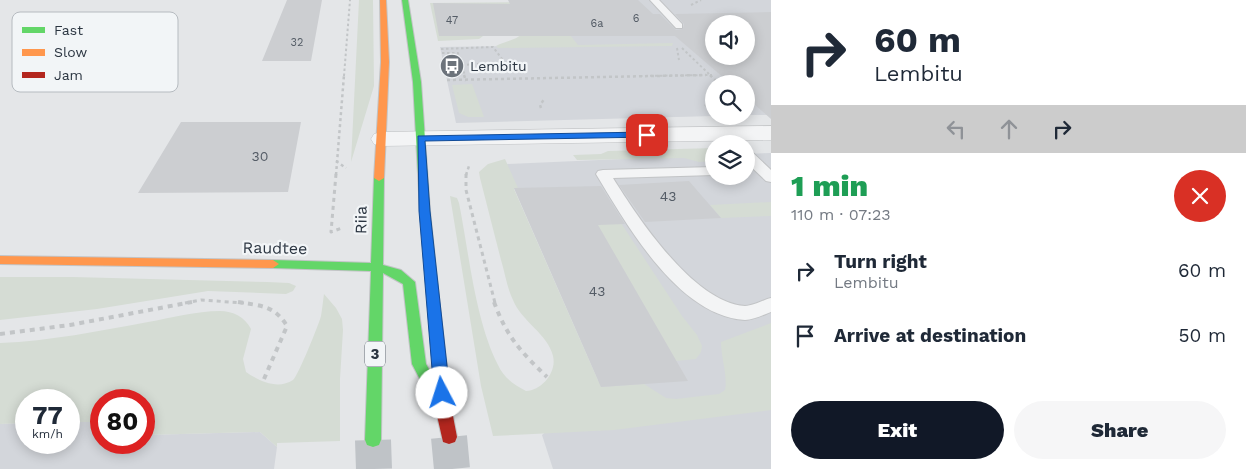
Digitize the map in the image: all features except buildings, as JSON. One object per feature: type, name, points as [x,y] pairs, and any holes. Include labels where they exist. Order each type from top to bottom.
[{"type":"main road","name":"Riia","points":[[373,440],[378,189],[385,62],[383,0]]},
{"type":"main road","points":[[405,0],[417,82],[425,211],[448,437]]},
{"type":"main road","name":"Raudtee","points":[[0,260],[109,260],[348,265],[388,268],[402,274],[409,282],[419,364],[444,411]]},
{"type":"street","points":[[755,135],[771,133]]},
{"type":"street","points":[[382,139],[705,139]]},
{"type":"lane","points":[[654,0],[679,26]]},
{"type":"lane","points":[[755,162],[768,173]]},
{"type":"lane","points":[[705,172],[603,174],[630,218],[683,282],[706,300],[720,308],[738,313],[753,312],[771,305]]},
{"type":"lane","points":[[755,172],[768,173]]},
{"type":"path","points":[[331,232],[350,0]]},
{"type":"path","points":[[677,44],[712,75]]},
{"type":"path","points":[[436,49],[493,48],[506,64]]},
{"type":"path","points":[[439,54],[458,53],[466,81]]},
{"type":"path","points":[[462,65],[478,64]]},
{"type":"path","points":[[446,80],[705,75]]},
{"type":"path","points":[[540,105],[545,98]]},
{"type":"path","points":[[475,160],[466,172],[466,190],[491,293],[503,325],[514,342],[528,359],[548,377]]},
{"type":"path","points":[[0,334],[70,325],[201,300],[234,301],[264,307],[279,313],[288,326],[264,379]]},
{"type":"shaded area","points":[[359,0],[373,0],[374,86],[351,162]]},
{"type":"shaded area","points":[[542,0],[578,45],[673,43],[672,46],[498,48],[496,46],[517,38],[523,33],[478,22],[483,36],[479,39],[438,41],[430,3],[543,2]]},
{"type":"shaded area","points":[[771,0],[771,115],[755,115],[755,75],[705,75],[705,116],[456,123],[440,47],[577,45],[544,2]]},
{"type":"shaded area","points":[[472,84],[484,117],[468,117],[459,113],[452,85]]},
{"type":"shaded area","points":[[705,148],[705,162],[684,158],[577,160],[573,155],[601,154],[608,151]]},
{"type":"shaded area","points":[[771,153],[771,469],[553,469],[542,435],[572,410],[598,380],[514,188],[507,164],[705,155],[705,185],[755,185],[755,154]]},
{"type":"shaded area","points":[[505,159],[518,188],[514,189],[601,387],[644,384],[666,398],[676,399],[719,394],[725,390],[726,385],[721,342],[771,323],[771,410],[614,430],[493,436],[481,386],[450,196],[457,198],[459,203],[478,307],[490,347],[500,370],[510,381],[526,391],[543,384],[553,368],[554,362],[546,341],[522,315],[511,295],[480,178],[479,172],[488,164]]},
{"type":"shaded area","points":[[771,202],[771,216],[721,218],[710,205]]},
{"type":"shaded area","points":[[621,223],[682,316],[697,335],[702,346],[701,352],[696,359],[676,361],[597,224]]},
{"type":"shaded area","points":[[0,277],[267,282],[289,283],[296,286],[293,291],[286,294],[208,291],[97,309],[0,320]]},
{"type":"shaded area","points":[[324,294],[336,308],[342,319],[340,441],[277,443],[277,447],[260,432],[155,435],[155,389],[90,389],[90,422],[80,422],[80,389],[15,389],[15,423],[0,424],[0,343],[56,338],[193,313],[225,311],[242,318],[251,329],[243,359],[246,372],[263,381],[281,384],[293,380],[296,376],[321,316]]},
{"type":"shaded area","points":[[80,422],[90,422],[90,454],[155,454],[155,435],[260,432],[277,447],[274,469],[0,469],[0,424],[15,423],[15,454],[80,454]]},
{"type":"tunnel","points":[[449,437],[452,469]]},
{"type":"tunnel","points":[[373,440],[374,469]]},
{"type":"traffic: fast","points":[[405,0],[417,82],[425,211],[434,306]]},
{"type":"traffic: fast","points":[[373,440],[379,178]]},
{"type":"traffic: fast","points":[[273,264],[373,267],[392,272],[409,282],[419,364],[440,403]]},
{"type":"traffic: slow","points":[[379,178],[385,62],[383,0]]},
{"type":"traffic: slow","points":[[0,260],[273,264]]},
{"type":"traffic: jam","points":[[434,306],[444,411],[449,437]]},
{"type":"place","name":"Lembitu","points":[[452,66]]},
{"type":"route","points":[[442,393],[425,211],[421,138],[647,135]]}]
